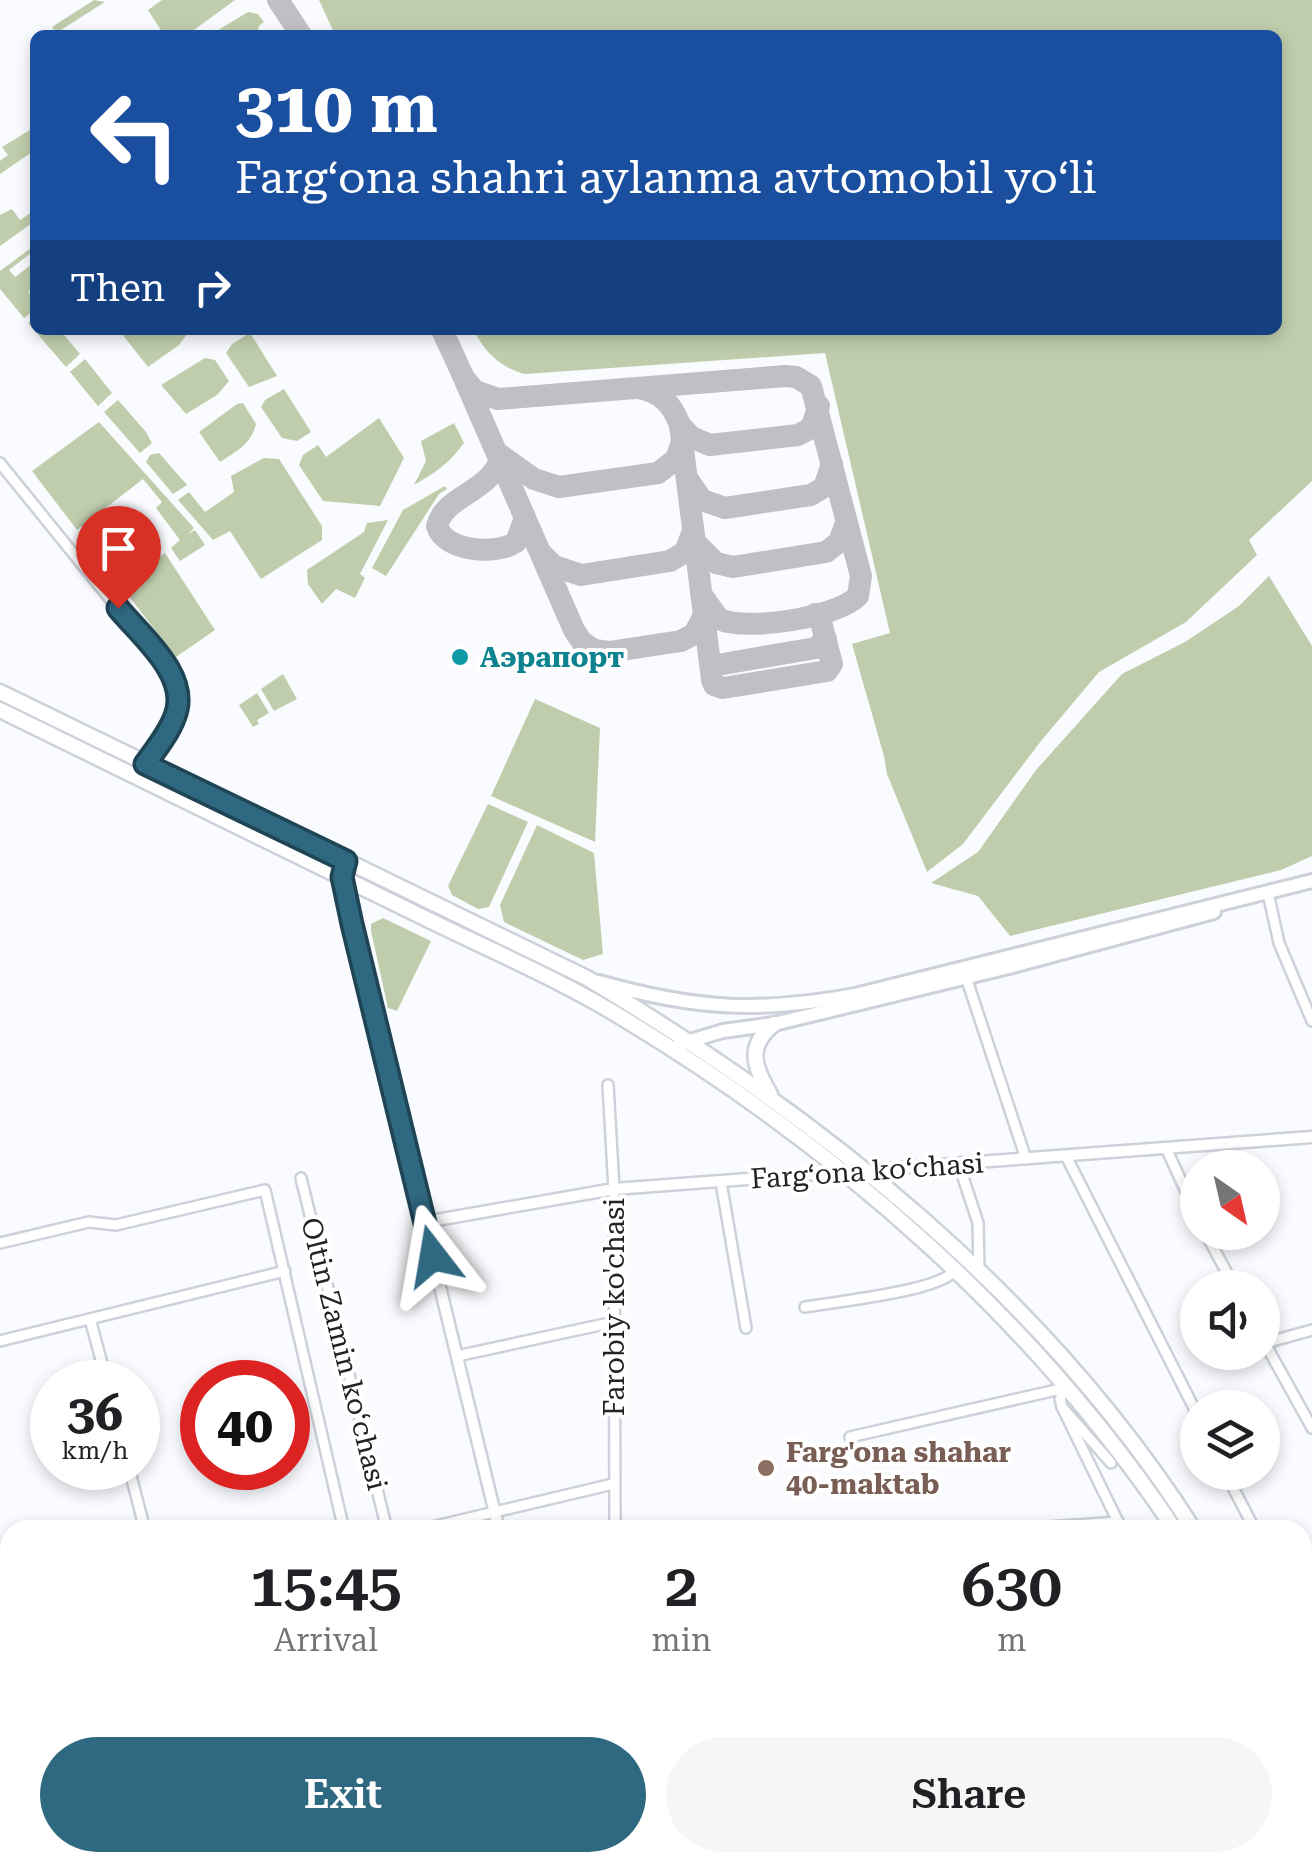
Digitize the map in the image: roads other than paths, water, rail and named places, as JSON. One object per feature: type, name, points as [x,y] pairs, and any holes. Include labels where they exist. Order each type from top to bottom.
[{"type":"highway","points":[[0,692],[582,994],[748,1100],[843,1173],[993,1308],[1126,1460],[1167,1520]]},
{"type":"highway","points":[[0,710],[587,978],[773,1099],[869,1172],[979,1271],[1107,1414],[1186,1520]]},
{"type":"highway","points":[[773,1099],[753,1059],[763,1032],[774,1024]]},
{"type":"main road","points":[[672,1050],[687,1041],[723,1031],[774,1024],[1186,922],[1312,881]]},
{"type":"main road","points":[[587,978],[658,999],[736,1008],[798,1005],[1268,894]]},
{"type":"street","points":[[0,463],[174,678],[179,700],[176,716],[145,764]]},
{"type":"street","points":[[344,869],[497,1520]]},
{"type":"street","points":[[1268,894],[1279,943],[1312,1021]]},
{"type":"street","points":[[966,977],[1026,1160]]},
{"type":"street","name":"Farobiy ko'chasi","points":[[608,1085],[614,1189],[615,1520]]},
{"type":"street","name":"Fargʻona koʻchasi","points":[[425,1222],[614,1189],[1312,1137]]},
{"type":"street","points":[[1166,1148],[1180,1179]]},
{"type":"street","points":[[1066,1156],[1185,1390]]},
{"type":"street","points":[[959,1165],[978,1222],[979,1271]]},
{"type":"street","name":"Oltin Zamin koʻchasi","points":[[301,1178],[385,1520]]},
{"type":"street","points":[[721,1182],[746,1328]]},
{"type":"street","points":[[0,1243],[89,1222],[116,1224],[265,1190],[342,1520]]},
{"type":"street","points":[[805,1307],[899,1292],[948,1280],[954,1271]]},
{"type":"street","points":[[0,1341],[285,1272]]},
{"type":"street","points":[[90,1319],[101,1360]]},
{"type":"street","points":[[457,1356],[614,1322]]},
{"type":"street","points":[[1280,1337],[1312,1330]]},
{"type":"street","points":[[1280,1370],[1312,1428]]},
{"type":"street","points":[[1065,1388],[1060,1399],[1062,1407],[1117,1520]]},
{"type":"street","points":[[850,1436],[1065,1388]]},
{"type":"street","points":[[1062,1407],[1111,1464]]},
{"type":"street","points":[[461,1520],[613,1484]]},
{"type":"street","points":[[135,1490],[142,1520]]},
{"type":"street","points":[[1234,1490],[1250,1520]]},
{"type":"place","name":"Аэрапорт","points":[[460,657]]},
{"type":"place","name":"Farg'ona shahar 40-maktab","points":[[766,1468]]}]
